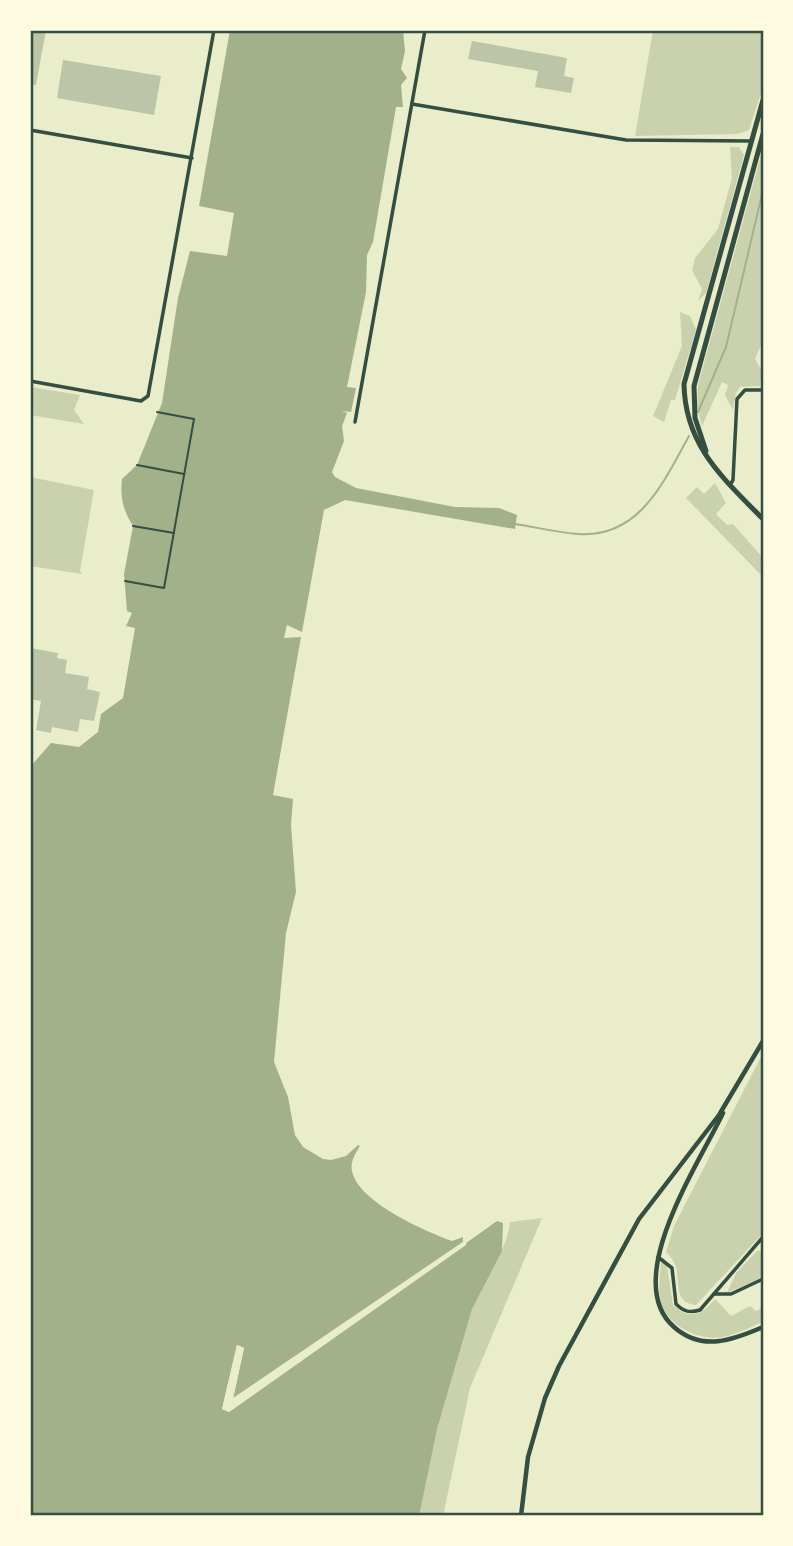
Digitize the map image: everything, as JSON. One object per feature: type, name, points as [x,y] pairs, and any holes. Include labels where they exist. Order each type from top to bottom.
[{"type":"main road","points":[[763,100],[686,374],[684,402],[690,429],[711,464],[763,519]]},
{"type":"main road","points":[[711,464],[695,418],[696,378],[763,134]]},
{"type":"street","points":[[30,381],[145,400],[149,394],[214,30]]},
{"type":"street","points":[[355,422],[425,30]]},
{"type":"street","points":[[412,104],[626,139],[752,141]]},
{"type":"street","points":[[30,130],[192,158]]},
{"type":"street","points":[[730,485],[733,480],[737,400],[745,390],[763,390]]},
{"type":"street","points":[[763,1041],[731,1096],[669,1223],[658,1256],[655,1292],[662,1313],[677,1331],[695,1340],[719,1343],[763,1328]]},
{"type":"street","points":[[521,1516],[528,1457],[545,1398],[559,1366],[639,1219],[731,1096]]},
{"type":"street","points":[[658,1256],[672,1268],[676,1304],[688,1312],[700,1310],[763,1237]]},
{"type":"street","points":[[714,1294],[731,1294],[763,1279]]},
{"type":"path","points":[[125,581],[164,589],[175,533],[194,419],[157,412]]},
{"type":"path","points":[[137,465],[184,474]]},
{"type":"path","points":[[134,526],[175,533]]},
{"type":"shaded area","points":[[230,30],[403,30],[405,51],[401,69],[407,78],[401,85],[403,107],[396,107],[373,242],[367,255],[366,292],[347,387],[356,388],[351,412],[342,411],[347,413],[342,426],[344,441],[332,472],[335,477],[356,488],[455,507],[499,508],[517,515],[515,529],[345,500],[324,510],[302,632],[287,625],[284,638],[301,637],[273,795],[293,799],[291,825],[296,892],[286,933],[274,1062],[288,1097],[295,1135],[303,1147],[323,1159],[331,1160],[346,1156],[360,1146],[352,1161],[352,1171],[366,1194],[410,1223],[452,1241],[463,1237],[463,1242],[233,1399],[244,1348],[237,1345],[222,1409],[229,1412],[497,1221],[503,1223],[502,1251],[472,1309],[437,1429],[419,1516],[30,1516],[30,767],[51,743],[79,747],[98,732],[101,714],[123,698],[135,628],[126,626],[132,613],[127,611],[124,574],[133,526],[123,504],[122,479],[137,465],[162,403],[178,298],[190,251],[227,256],[234,213],[199,206]]},
{"type":"shaded area","points":[[653,30],[763,30],[763,87],[749,130],[737,134],[635,136]]},
{"type":"shaded area","points":[[730,147],[739,147],[744,155],[706,293],[698,301],[702,289],[692,270],[695,258],[718,229],[732,178]]},
{"type":"shaded area","points":[[763,148],[763,340],[755,359],[762,371],[760,386],[740,387],[733,410],[725,395],[728,385],[722,382],[702,426],[697,407],[698,385]]},
{"type":"shaded area","points":[[680,312],[690,316],[696,330],[675,400],[671,400],[664,422],[653,416],[682,346]]},
{"type":"shaded area","points":[[30,387],[80,395],[74,410],[84,424],[30,415]]},
{"type":"shaded area","points":[[30,477],[94,490],[80,571],[82,574],[30,566]]},
{"type":"shaded area","points":[[715,483],[726,503],[716,514],[727,525],[733,524],[763,558],[763,577],[686,498],[697,487],[704,494]]},
{"type":"shaded area","points":[[763,1053],[763,1233],[696,1305],[684,1301],[681,1297],[676,1267],[666,1252],[674,1226]]},
{"type":"shaded area","points":[[542,1218],[470,1388],[443,1516],[419,1516],[440,1412],[471,1311],[504,1246],[510,1222]]},
{"type":"shaded area","points":[[758,1250],[763,1254],[763,1277],[727,1293],[736,1273]]},
{"type":"shaded area","points":[[661,1262],[667,1266],[673,1305],[679,1310],[695,1314],[715,1299],[731,1316],[750,1306],[756,1311],[763,1307],[763,1322],[722,1337],[704,1337],[687,1331],[666,1314],[660,1301]]},
{"type":"pier","points":[[463,1237],[467,1239],[466,1245],[229,1412],[222,1409],[237,1345],[244,1348],[233,1398],[463,1242]]},
{"type":"building","points":[[30,30],[46,30],[36,85],[30,84]]},
{"type":"building","points":[[472,41],[567,58],[564,76],[574,78],[571,93],[535,87],[538,71],[468,59]]},
{"type":"building","points":[[63,60],[161,76],[154,115],[57,98]]},
{"type":"building","points":[[30,648],[58,653],[57,658],[67,660],[65,673],[89,677],[87,689],[100,692],[94,721],[80,719],[78,732],[52,727],[51,733],[36,730],[41,701],[30,699]]},
{"type":"waterway","points":[[698,412],[726,347],[763,190]]},
{"type":"waterway","points":[[515,524],[579,534],[600,533],[618,527],[634,517],[648,503],[689,436]]}]
